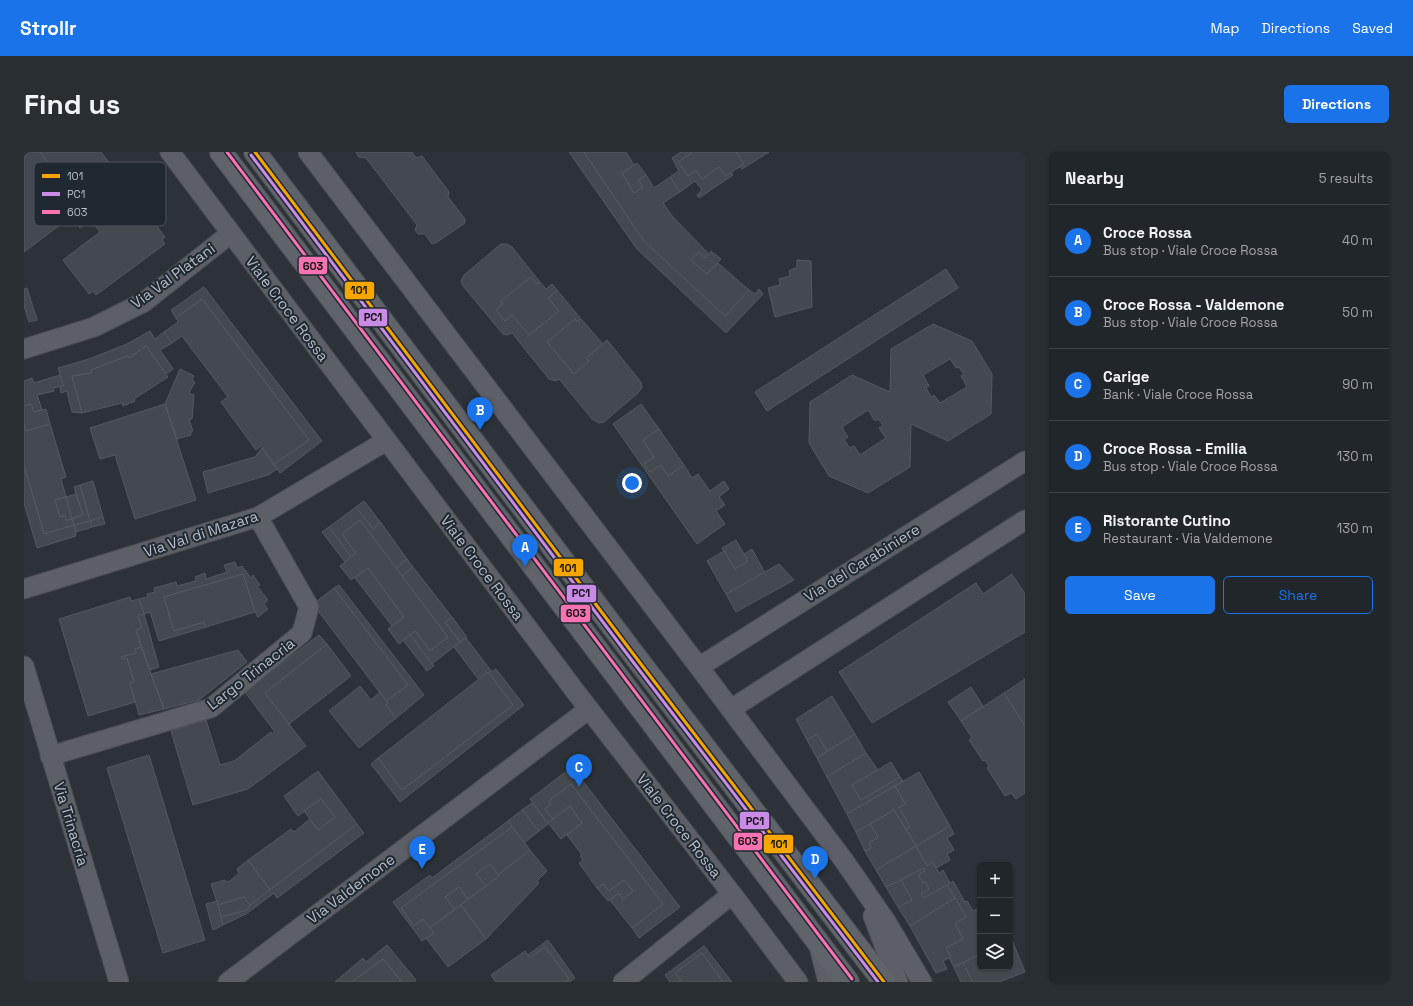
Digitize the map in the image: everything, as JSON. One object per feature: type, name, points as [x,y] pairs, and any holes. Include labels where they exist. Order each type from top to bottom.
[{"type":"street","name":"Viale Croce Rossa","points":[[170,152],[386,441],[798,982]]},
{"type":"street","points":[[221,152],[848,982]]},
{"type":"street","points":[[255,152],[631,651],[884,982]]},
{"type":"street","points":[[308,152],[699,666],[845,862],[887,924],[922,982]]},
{"type":"street","name":"Via Val Platani","points":[[24,349],[94,327],[144,302],[230,234]]},
{"type":"street","name":"Via Val di Mazara","points":[[24,589],[258,518],[386,441]]},
{"type":"street","name":"Via del Carabiniere","points":[[699,666],[1025,461]]},
{"type":"street","name":"Largo Trinacria","points":[[50,756],[211,708],[302,633],[309,607],[258,518]]},
{"type":"street","points":[[731,709],[1025,520]]},
{"type":"street","name":"Via Trinacria","points":[[24,666],[119,982]]},
{"type":"street","name":"Via Valdemone","points":[[228,982],[589,709]]},
{"type":"street","points":[[860,886],[898,982]]},
{"type":"street","points":[[622,982],[732,894]]},
{"type":"street","points":[[818,943],[828,982]]},
{"type":"building","points":[[24,152],[40,152],[48,162],[34,162],[34,226],[59,226],[24,252]]},
{"type":"building","points":[[40,152],[101,152],[109,162],[48,162]]},
{"type":"building","points":[[356,152],[412,152],[416,158],[422,156],[449,192],[448,197],[465,219],[465,223],[434,244],[431,243],[425,234],[418,234],[415,230],[417,225],[366,158],[359,157]]},
{"type":"building","points":[[569,152],[584,152],[644,241],[725,316],[749,290],[755,294],[759,289],[763,294],[726,333],[637,249]]},
{"type":"building","points":[[584,152],[626,152],[634,165],[622,173],[634,193],[643,187],[638,180],[646,175],[654,188],[670,177],[680,192],[663,203],[673,217],[709,254],[705,258],[699,252],[691,260],[707,274],[718,263],[749,290],[725,316],[644,241]]},
{"type":"building","points":[[681,152],[693,152],[678,162],[688,176],[696,170],[702,179],[719,167],[726,176],[731,172],[733,175],[699,198],[697,195],[702,190],[695,181],[680,192],[670,177],[679,171],[672,158]]},
{"type":"building","points":[[693,152],[736,152],[744,164],[726,176],[719,167],[702,179],[696,170],[688,176],[678,162]]},
{"type":"building","points":[[736,152],[769,152],[742,169],[740,166],[744,164]]},
{"type":"building","points":[[637,163],[646,175],[638,180],[643,187],[634,193],[622,173]]},
{"type":"building","points":[[96,226],[157,226],[165,237],[162,240],[165,244],[96,295],[93,291],[89,294],[63,260],[100,232]]},
{"type":"building","points":[[501,244],[507,244],[512,247],[540,282],[537,284],[531,277],[501,301],[503,304],[496,310],[505,321],[512,315],[529,335],[559,311],[548,298],[557,290],[581,319],[577,322],[575,319],[547,342],[574,374],[589,361],[586,358],[607,340],[641,382],[642,387],[639,392],[604,422],[599,423],[592,419],[559,379],[556,381],[549,379],[512,333],[507,335],[503,334],[463,286],[461,281],[464,275]]},
{"type":"building","points":[[711,251],[721,259],[707,274],[691,260],[699,252],[705,258]]},
{"type":"building","points":[[797,260],[811,261],[812,307],[775,317],[768,288],[780,285],[779,279],[790,276],[789,271],[797,267]]},
{"type":"building","points":[[946,269],[958,288],[767,411],[755,392]]},
{"type":"building","points":[[531,277],[537,284],[540,282],[546,289],[552,284],[557,290],[548,298],[559,311],[529,335],[512,315],[505,321],[496,310],[503,304],[501,301]]},
{"type":"building","points":[[204,287],[322,441],[280,473],[274,464],[309,440],[202,299],[176,318],[171,310]]},
{"type":"building","points":[[27,288],[37,320],[29,322],[24,306],[24,289]]},
{"type":"building","points":[[202,299],[309,440],[274,464],[261,446],[256,450],[221,402],[228,397],[182,336],[172,343],[164,332],[178,322],[176,318]]},
{"type":"building","points":[[575,319],[577,322],[581,319],[603,344],[586,358],[589,361],[574,374],[547,342]]},
{"type":"building","points":[[933,324],[972,341],[992,374],[991,414],[948,441],[911,424],[910,467],[868,493],[829,476],[809,443],[810,402],[852,375],[890,392],[891,349]],"holes":[[[950,359],[956,368],[959,367],[964,375],[961,376],[967,387],[940,403],[934,395],[931,397],[926,388],[929,386],[923,375]],[[868,410],[875,421],[878,419],[883,425],[879,428],[886,438],[860,455],[854,446],[850,448],[844,440],[848,437],[842,427]]]},
{"type":"building","points":[[150,331],[155,339],[164,332],[172,343],[160,350],[173,369],[166,374],[146,346],[129,358],[128,356],[91,370],[92,373],[72,376],[82,413],[72,412],[67,391],[61,393],[60,387],[63,386],[58,368],[89,359],[127,344]]},
{"type":"building","points":[[146,346],[168,377],[134,399],[135,401],[123,406],[122,403],[82,413],[72,376],[92,373],[91,370],[128,356],[129,358]]},
{"type":"building","points":[[180,369],[194,376],[192,380],[195,382],[189,393],[194,395],[192,419],[189,420],[193,431],[191,432],[191,435],[177,439],[165,404]]},
{"type":"building","points":[[60,375],[63,386],[53,388],[54,391],[37,395],[42,410],[34,412],[31,404],[24,406],[24,381],[32,378],[34,383]]},
{"type":"building","points":[[31,404],[34,412],[46,409],[50,424],[26,431],[24,424],[24,406]]},
{"type":"building","points":[[165,404],[196,500],[135,519],[115,455],[100,459],[90,428]]},
{"type":"building","points":[[641,404],[659,429],[643,440],[654,457],[644,464],[650,472],[661,465],[668,476],[684,465],[692,478],[698,474],[710,491],[724,481],[729,489],[719,497],[725,505],[716,511],[725,524],[697,544],[613,424]]},
{"type":"building","points":[[24,424],[26,431],[50,424],[66,477],[61,479],[66,497],[55,500],[60,517],[65,515],[66,520],[72,519],[74,525],[44,534],[24,465]]},
{"type":"building","points":[[659,429],[684,465],[668,476],[661,465],[650,472],[644,464],[654,457],[643,440]]},
{"type":"building","points":[[262,448],[277,469],[268,475],[208,493],[203,472],[255,457]]},
{"type":"building","points":[[24,465],[44,534],[74,525],[76,536],[37,548],[24,503]]},
{"type":"building","points":[[93,481],[103,517],[90,521],[80,485]]},
{"type":"building","points":[[80,485],[90,521],[74,525],[72,519],[83,515],[74,487]]},
{"type":"building","points":[[76,494],[83,515],[72,519],[66,497]]},
{"type":"building","points":[[66,497],[72,519],[66,520],[65,515],[60,517],[55,500]]},
{"type":"building","points":[[364,501],[381,523],[373,529],[356,507]]},
{"type":"building","points":[[356,507],[373,529],[381,523],[407,559],[396,568],[360,520],[342,534],[356,553],[351,557],[329,527]]},
{"type":"building","points":[[103,517],[105,524],[92,527],[90,521]]},
{"type":"building","points":[[360,520],[448,637],[430,651],[415,631],[399,644],[388,629],[404,617],[368,568],[351,580],[340,566],[356,553],[342,534]]},
{"type":"building","points":[[90,521],[92,527],[76,532],[74,525]]},
{"type":"building","points":[[329,527],[351,557],[345,562],[322,532]]},
{"type":"building","points":[[736,540],[748,561],[735,569],[722,548]]},
{"type":"building","points":[[752,549],[765,573],[726,594],[707,561],[724,551],[735,569],[748,561],[744,554]]},
{"type":"building","points":[[407,559],[413,567],[402,576],[396,568]]},
{"type":"building","points":[[235,562],[237,568],[242,566],[251,578],[253,575],[260,585],[257,586],[268,600],[264,604],[268,609],[258,617],[243,574],[164,597],[174,631],[204,622],[206,627],[159,641],[150,612],[144,614],[139,599],[148,597],[147,594],[155,592],[154,588],[176,582],[177,586],[196,581],[195,577],[205,573],[206,579],[227,572],[224,565]]},
{"type":"building","points":[[779,564],[794,580],[736,612],[726,594]]},
{"type":"building","points":[[413,567],[452,617],[445,622],[460,642],[432,664],[410,635],[415,631],[430,651],[448,637],[402,576]]},
{"type":"building","points":[[368,568],[404,617],[392,626],[355,578]]},
{"type":"building","points":[[243,574],[255,612],[206,627],[204,622],[174,631],[164,597]]},
{"type":"building","points":[[1012,574],[1025,594],[1025,632],[872,723],[839,672],[976,583],[983,594]]},
{"type":"building","points":[[339,585],[424,695],[396,718],[386,705],[388,703],[386,701],[408,685],[334,588]]},
{"type":"building","points":[[334,588],[408,685],[386,701],[313,604]]},
{"type":"building","points":[[130,597],[131,601],[139,599],[144,614],[138,616],[142,628],[136,630],[141,647],[135,649],[136,653],[121,657],[122,659],[127,658],[134,682],[130,683],[135,702],[88,716],[59,619]]},
{"type":"building","points":[[144,614],[159,667],[150,670],[136,630],[142,628],[138,616]]},
{"type":"building","points":[[452,617],[467,637],[460,642],[445,622]]},
{"type":"building","points":[[319,635],[327,644],[265,693],[306,746],[248,789],[193,805],[171,731],[206,720],[220,765],[234,761],[271,732],[272,734],[275,732],[245,692]]},
{"type":"building","points":[[410,635],[434,666],[427,671],[403,640]]},
{"type":"building","points":[[466,638],[492,672],[496,669],[524,705],[400,802],[371,764],[378,758],[402,790],[513,705],[488,672],[479,680],[454,647]]},
{"type":"building","points":[[327,644],[351,676],[289,724],[265,693]]},
{"type":"building","points":[[141,647],[164,709],[139,715],[130,683],[134,682],[127,658],[122,659],[121,657],[136,653],[135,649]]},
{"type":"building","points":[[238,650],[247,662],[199,700],[164,709],[151,674]]},
{"type":"building","points":[[488,672],[513,705],[402,790],[378,758]]},
{"type":"building","points":[[1025,679],[1025,726],[1004,693]]},
{"type":"building","points":[[360,686],[371,700],[380,692],[388,703],[386,705],[396,718],[359,748],[329,711]]},
{"type":"building","points":[[971,687],[983,706],[961,721],[948,702]]},
{"type":"building","points":[[1004,693],[1025,726],[1025,793],[1016,799],[1011,793],[1005,796],[987,768],[989,766],[985,760],[983,761],[969,740],[972,738],[961,721]]},
{"type":"building","points":[[832,696],[855,734],[827,751],[817,734],[807,740],[796,719]]},
{"type":"building","points":[[817,734],[827,751],[817,758],[807,740]]},
{"type":"building","points":[[855,734],[866,753],[827,777],[817,758]]},
{"type":"building","points":[[866,753],[878,770],[852,785],[861,800],[900,777],[903,781],[847,814],[827,777]]},
{"type":"building","points":[[149,755],[205,940],[163,953],[107,768]]},
{"type":"building","points":[[891,762],[900,777],[861,800],[852,785]]},
{"type":"building","points":[[572,767],[680,907],[639,938],[632,928],[663,904],[571,784],[549,801],[551,804],[545,809],[553,819],[548,823],[530,799]]},
{"type":"building","points":[[318,771],[357,824],[270,890],[248,860],[291,829],[294,832],[310,819],[318,830],[335,817],[321,799],[298,816],[284,796]]},
{"type":"building","points":[[919,772],[950,826],[916,846],[906,829],[910,827],[899,807],[905,804],[895,786]]},
{"type":"building","points":[[571,784],[663,904],[632,928],[610,900],[619,893],[623,899],[633,891],[624,880],[609,891],[603,884],[597,888],[579,863],[583,860],[580,856],[582,855],[567,835],[582,823],[570,806],[553,819],[545,809],[551,804],[549,801]]},
{"type":"building","points":[[895,786],[905,804],[899,807],[910,827],[906,829],[894,810],[856,832],[847,814]]},
{"type":"building","points":[[321,799],[335,817],[318,830],[304,811]]},
{"type":"building","points":[[532,803],[548,824],[539,831],[522,810]]},
{"type":"building","points":[[570,806],[582,823],[561,839],[548,823]]},
{"type":"building","points":[[522,810],[539,831],[524,843],[508,821]]},
{"type":"building","points":[[894,810],[916,846],[876,870],[865,851],[871,848],[869,843],[878,837],[870,824]]},
{"type":"building","points":[[508,821],[512,827],[401,908],[414,926],[423,919],[434,933],[422,941],[393,902],[430,875],[432,878]]},
{"type":"building","points":[[357,824],[364,833],[277,898],[274,893],[246,914],[223,925],[221,917],[247,910],[250,905]]},
{"type":"building","points":[[870,824],[878,837],[869,843],[871,848],[865,851],[856,832]]},
{"type":"building","points":[[950,826],[954,834],[947,838],[954,850],[947,854],[950,860],[936,868],[933,862],[927,866],[916,846]]},
{"type":"building","points":[[512,827],[530,850],[498,875],[490,864],[476,874],[486,886],[468,899],[459,887],[445,897],[455,909],[430,928],[423,919],[414,926],[401,908]]},
{"type":"building","points":[[916,846],[927,866],[933,862],[939,873],[943,870],[950,883],[924,898],[921,894],[929,889],[918,875],[925,871],[923,868],[886,887],[876,870]]},
{"type":"building","points":[[530,850],[547,871],[537,881],[539,883],[486,939],[461,905]]},
{"type":"building","points":[[248,860],[270,890],[250,905],[244,897],[218,905],[211,884],[225,880],[226,882],[230,881],[239,873],[237,869]]},
{"type":"building","points":[[490,864],[499,876],[486,886],[476,874]]},
{"type":"building","points":[[923,868],[925,871],[918,875],[929,889],[921,894],[924,898],[947,885],[955,898],[910,926],[898,907],[912,900],[901,880]]},
{"type":"building","points":[[624,880],[633,891],[623,899],[619,893],[608,901],[597,888],[603,884],[609,891]]},
{"type":"building","points":[[901,880],[912,900],[898,907],[886,887]]},
{"type":"building","points":[[953,881],[965,902],[967,901],[973,911],[977,909],[977,956],[954,967],[946,948],[963,939],[955,923],[966,917],[947,885]]},
{"type":"building","points":[[459,887],[468,899],[455,909],[445,897]]},
{"type":"building","points":[[244,897],[250,905],[247,910],[221,917],[218,905]]},
{"type":"building","points":[[955,898],[966,917],[955,923],[963,939],[946,948],[951,957],[943,961],[947,969],[936,973],[910,926]]},
{"type":"building","points":[[217,901],[223,925],[213,930],[206,904]]},
{"type":"building","points":[[461,905],[486,939],[448,967],[426,938],[434,933],[430,928]]},
{"type":"building","points":[[548,940],[575,978],[569,982],[565,982],[569,979],[545,947],[530,958],[528,955]]},
{"type":"building","points":[[1013,942],[1025,972],[999,982],[973,982],[963,963],[977,956],[977,970],[1013,970]]},
{"type":"building","points":[[387,945],[416,980],[414,982],[402,982],[383,959],[352,982],[335,982],[363,958],[366,962]]},
{"type":"building","points":[[704,946],[732,982],[723,982],[702,953],[675,973],[682,982],[670,982],[665,975]]},
{"type":"building","points":[[545,947],[569,979],[565,982],[496,982],[491,975],[525,951],[530,958]]},
{"type":"building","points":[[702,953],[723,982],[682,982],[675,973]]},
{"type":"building","points":[[383,959],[402,982],[352,982]]},
{"type":"building","points":[[963,963],[973,982],[961,982],[954,967]]},
{"type":"transit line","name":"603","points":[[227,152],[852,979]]},
{"type":"transit line","name":"101","points":[[255,152],[631,651],[884,982]]},
{"type":"transit line","name":"PC1","points":[[251,155],[627,654],[878,982]]},
{"type":"place","name":"Croce Rossa - Valdemone","points":[[480,430]]},
{"type":"place","name":"Croce Rossa","points":[[525,567]]},
{"type":"place","name":"Carige","points":[[579,787]]},
{"type":"place","name":"Ristorante Cutino","points":[[422,869]]},
{"type":"place","name":"Croce Rossa - Emilia","points":[[815,879]]}]
